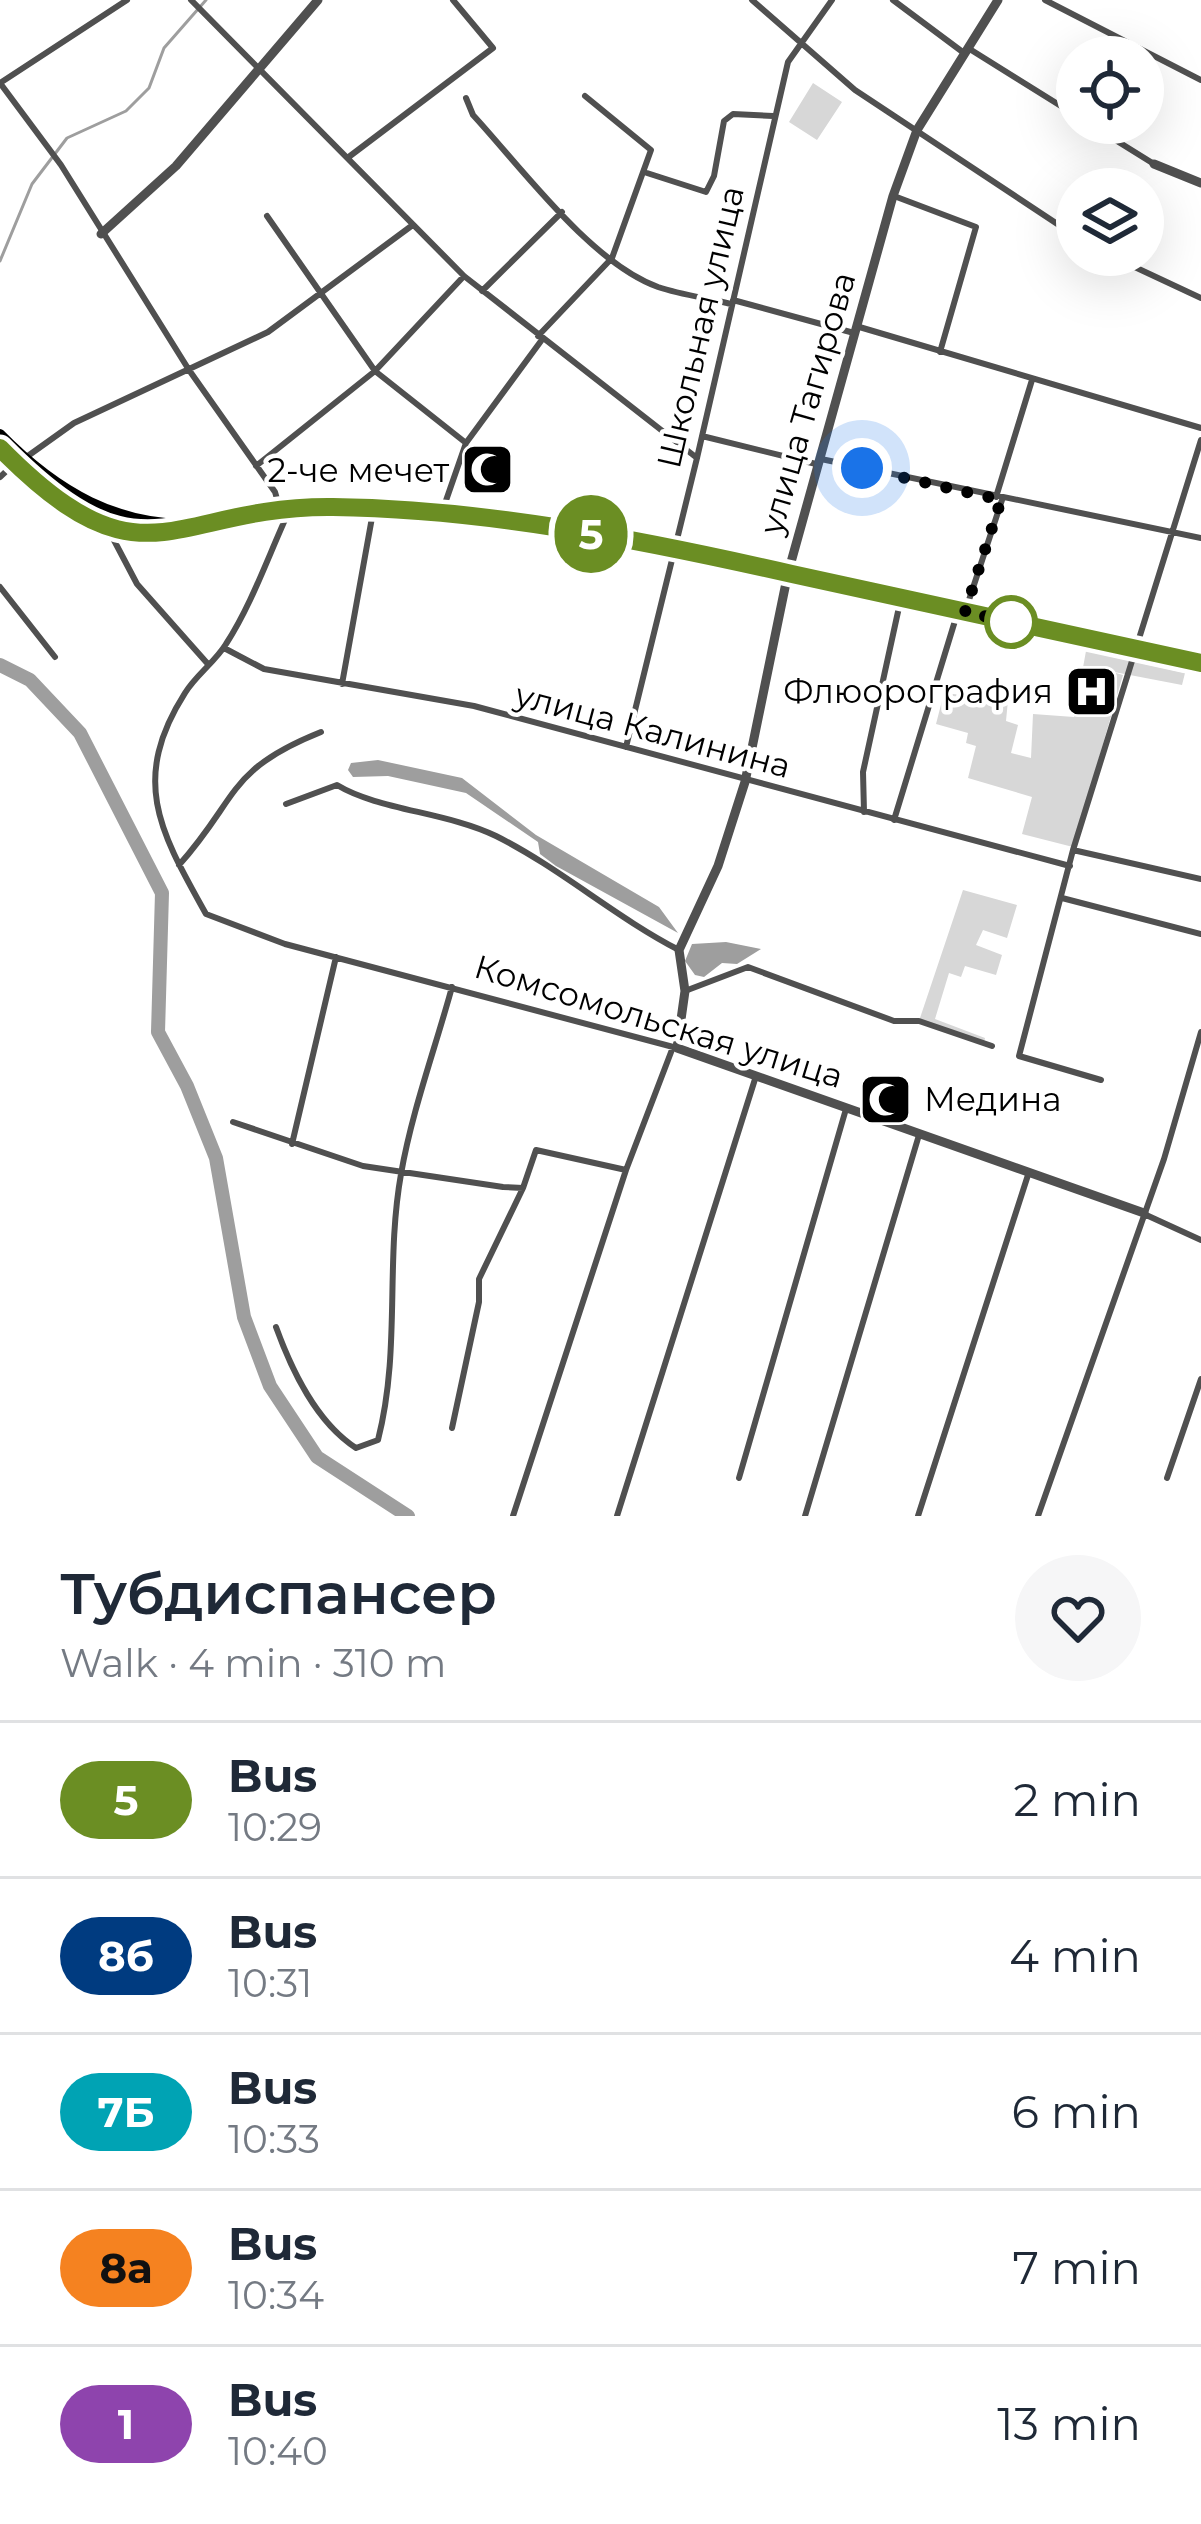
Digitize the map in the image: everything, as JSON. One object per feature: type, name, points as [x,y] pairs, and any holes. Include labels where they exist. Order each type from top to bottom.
[{"type":"main road","points":[[0,434],[20,460],[75,512],[106,527],[158,536],[285,512],[374,508],[442,514],[674,548],[1201,663]]},
{"type":"main road","points":[[0,448],[88,504],[121,517],[165,525],[233,522]]},
{"type":"street","points":[[127,0],[0,82],[61,165],[101,234],[285,512],[224,648]]},
{"type":"street","points":[[101,234],[176,166],[318,0]]},
{"type":"street","points":[[350,156],[493,48],[453,0]]},
{"type":"street","points":[[752,0],[855,90],[1056,223]]},
{"type":"street","name":"Школьная улица","points":[[626,747],[661,619],[773,116],[798,43],[832,0]]},
{"type":"street","points":[[893,0],[1056,104]]},
{"type":"street","name":"улица Тагирова","points":[[679,950],[718,866],[745,782],[788,573],[893,196],[917,130],[998,0]]},
{"type":"street","points":[[1045,0],[1201,80]]},
{"type":"street","points":[[192,1],[350,156],[410,227],[464,277],[697,458]]},
{"type":"street","points":[[442,514],[447,486],[466,443],[539,339],[612,258],[645,173],[651,150],[586,96]]},
{"type":"street","points":[[466,98],[473,115],[562,212],[612,258],[657,286],[940,352],[1201,428]]},
{"type":"street","points":[[645,173],[706,192],[714,176],[724,121],[733,114],[773,116]]},
{"type":"street","points":[[1122,144],[1154,164],[1201,183]]},
{"type":"street","points":[[893,196],[976,226],[940,352]]},
{"type":"street","points":[[482,291],[562,212]]},
{"type":"street","points":[[266,216],[375,371],[466,443]]},
{"type":"street","points":[[0,477],[74,423],[268,332],[410,227]]},
{"type":"street","points":[[1154,276],[1201,298]]},
{"type":"street","points":[[256,466],[375,371],[464,277]]},
{"type":"street","points":[[894,820],[999,498],[1032,380]]},
{"type":"street","points":[[702,436],[1201,538]]},
{"type":"street","points":[[1101,1080],[1019,1056],[1073,850],[1201,440]]},
{"type":"street","points":[[342,684],[374,508]]},
{"type":"street","points":[[106,527],[137,584],[206,663]]},
{"type":"street","points":[[0,587],[55,657]]},
{"type":"street","points":[[864,812],[863,772],[901,598]]},
{"type":"street","name":"улица Калинина","points":[[224,648],[264,669],[474,706],[1070,866]]},
{"type":"street","name":"Комсомольская улица","points":[[224,648],[206,663],[161,739],[154,776],[156,817],[206,914],[229,926],[336,957],[675,1048],[1144,1214]]},
{"type":"street","points":[[179,866],[231,790],[260,761],[321,732]]},
{"type":"street","points":[[286,804],[337,784],[357,797],[382,799],[478,828],[528,853],[679,950],[685,991],[675,1048],[626,1170],[513,1516]]},
{"type":"street","points":[[1073,850],[1201,880]]},
{"type":"street","points":[[1062,898],[1201,934]]},
{"type":"street","points":[[292,1144],[336,957]]},
{"type":"street","points":[[685,991],[748,967],[894,1021],[919,1021],[992,1046]]},
{"type":"street","points":[[276,1328],[301,1383],[344,1440],[356,1448],[378,1440],[394,1366],[394,1239],[401,1173],[452,987]]},
{"type":"street","points":[[1038,1516],[1144,1214],[1201,1032]]},
{"type":"street","points":[[617,1516],[756,1076]]},
{"type":"street","points":[[739,1478],[847,1106]]},
{"type":"street","points":[[233,1121],[292,1144],[401,1173],[523,1188]]},
{"type":"street","points":[[806,1516],[920,1132]]},
{"type":"street","points":[[452,1428],[479,1302],[479,1279],[536,1150],[626,1170]]},
{"type":"street","points":[[918,1516],[1028,1175]]},
{"type":"street","points":[[1144,1214],[1201,1240]]},
{"type":"street","points":[[1167,1478],[1201,1379]]},
{"type":"shaded area","points":[[813,83],[842,102],[817,140],[789,122]]},
{"type":"shaded area","points":[[1086,651],[1185,673],[1182,685],[1109,671],[1123,675],[1073,847],[1022,834],[1032,797],[968,778],[976,746],[966,743],[968,733],[936,724],[944,693],[1008,700],[1006,721],[1018,725],[1011,753],[1031,758],[1033,714],[1074,717]]},
{"type":"shaded area","points":[[378,760],[462,778],[536,835],[659,907],[678,933],[556,866],[540,854],[538,842],[466,793],[388,776],[353,777],[348,770],[351,763]]},
{"type":"shaded area","points":[[963,890],[1017,905],[1007,938],[983,930],[976,945],[1002,955],[996,975],[965,966],[961,977],[949,973],[935,1019],[985,1038],[984,1043],[919,1021]]},
{"type":"shaded area","points":[[726,942],[761,949],[737,964],[722,963],[704,977],[695,975],[685,961],[692,944]]},
{"type":"waterway","points":[[0,261],[32,184],[67,138],[126,111],[149,88],[164,48],[206,0]]},
{"type":"waterway","points":[[0,665],[30,680],[80,733],[162,893],[158,1032],[187,1086],[216,1158],[244,1317],[270,1386],[317,1457],[408,1516]]},
{"type":"bus line","name":"5","points":[[0,448],[75,512],[133,534],[171,535],[326,507],[442,514],[674,548],[1201,663]]},
{"type":"place","name":"2-че мечет","points":[[488,470]]},
{"type":"place","name":"Флюорография","points":[[1092,691]]},
{"type":"place","name":"Медина","points":[[885,1099]]},
{"type":"route","points":[[862,468],[1001,500],[965,612],[1025,625],[1011,622]]}]
